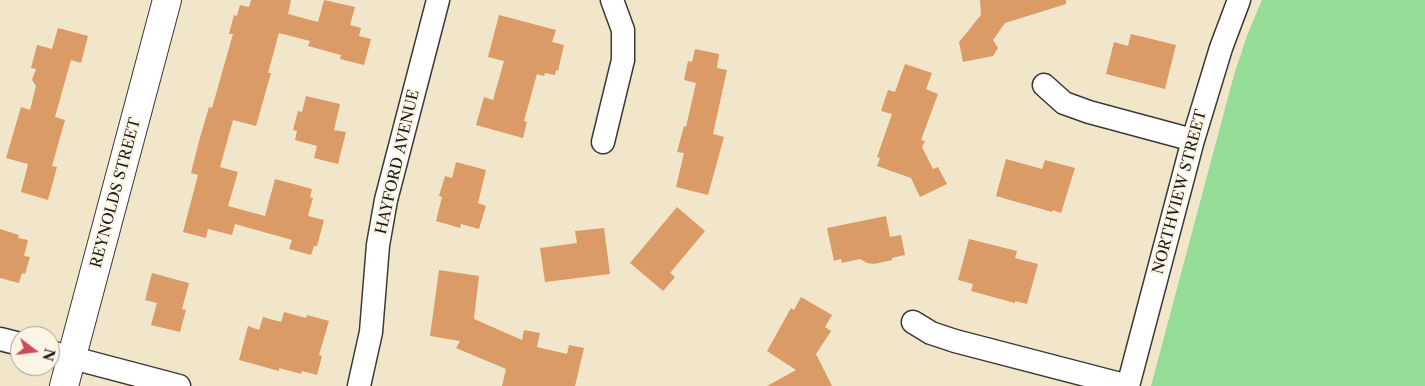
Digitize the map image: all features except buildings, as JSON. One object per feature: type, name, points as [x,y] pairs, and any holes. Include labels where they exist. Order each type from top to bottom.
[{"type":"street","name":"REYNOLDS STREET","points":[[64,386],[61,355],[167,0]]},
{"type":"street","name":"HAYFORD AVENUE","points":[[359,386],[371,332],[378,245],[386,200],[438,0]]},
{"type":"street","points":[[603,142],[623,60],[623,30],[612,0]]},
{"type":"street","name":"NORTHVIEW STREET","points":[[1128,386],[1193,140],[1222,48],[1240,0]]},
{"type":"street","points":[[1044,86],[1064,103],[1089,112],[1193,140]]},
{"type":"street","points":[[913,322],[931,334],[1128,386]]},
{"type":"street","points":[[61,355],[179,386]]},
{"type":"green space","points":[[1262,0],[1425,0],[1425,386],[1151,386],[1234,75],[1248,33]]}]
